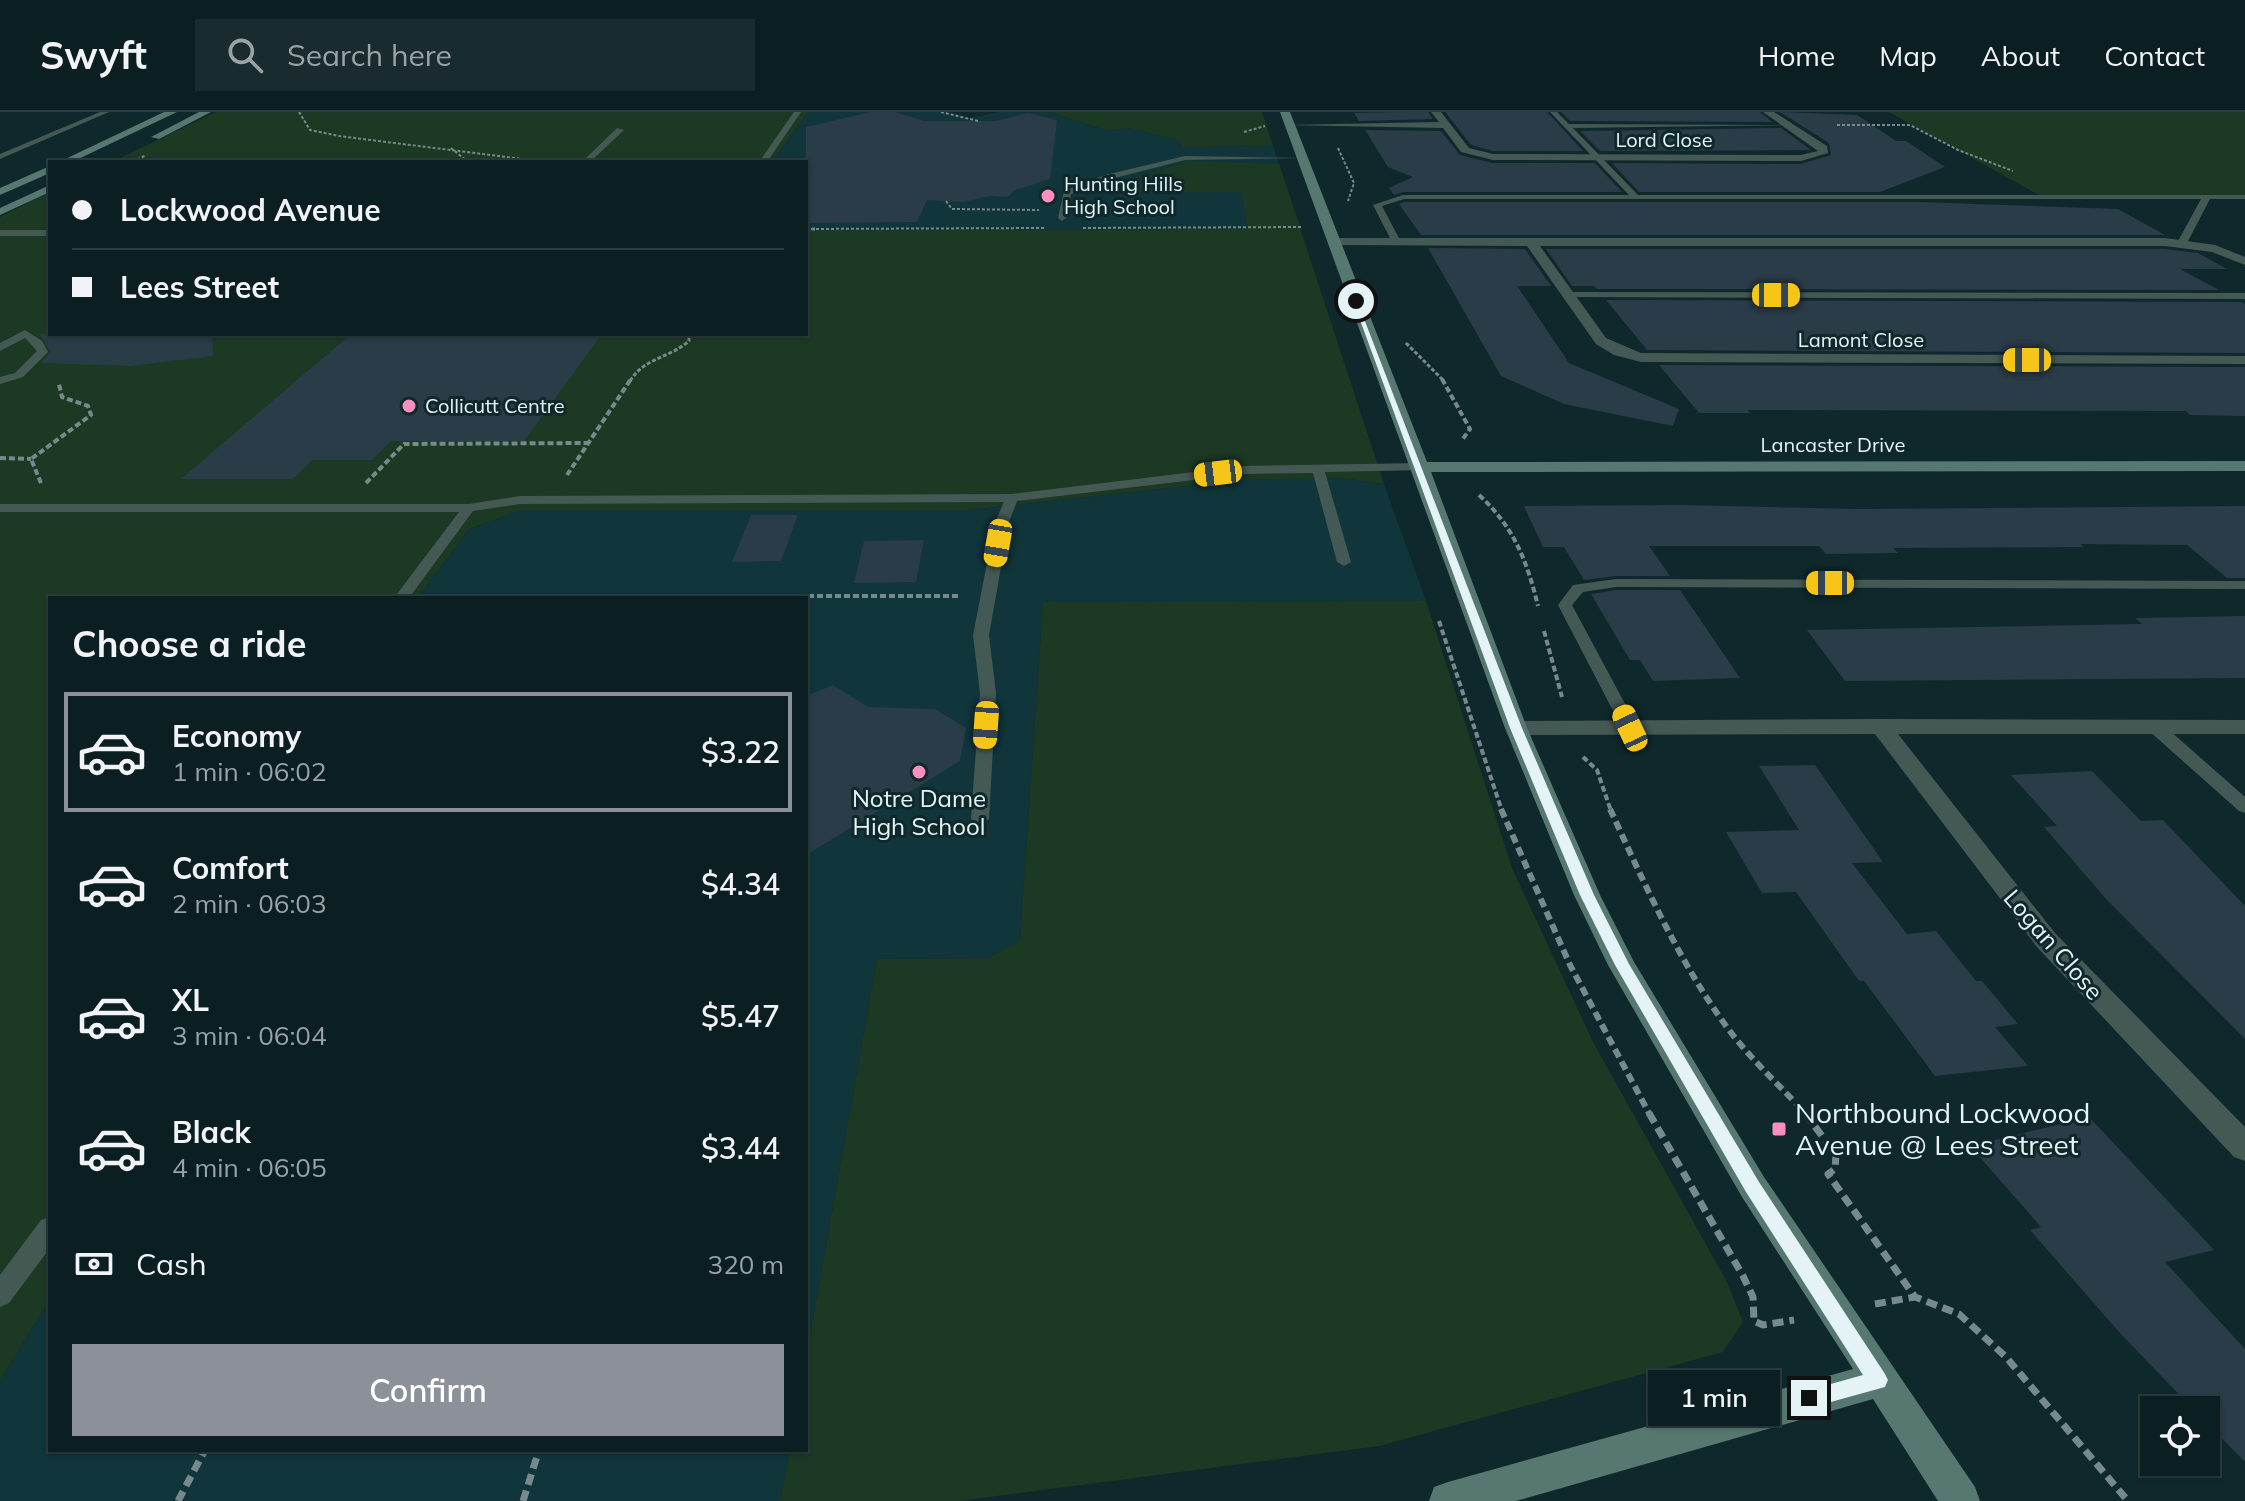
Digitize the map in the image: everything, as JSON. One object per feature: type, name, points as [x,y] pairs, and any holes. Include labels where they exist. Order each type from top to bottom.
[{"type":"street","points":[[68,160],[172,112]]},
{"type":"street","points":[[142,143],[206,112]]},
{"type":"street","name":"Lord Close","points":[[1436,112],[1461,147],[1480,156],[1801,158],[1823,153],[1823,148],[1768,112]]},
{"type":"street","points":[[1446,125],[1287,119],[1421,467],[1516,728],[1559,834],[1622,965],[1753,1187],[1961,1501]]},
{"type":"street","points":[[0,192],[48,170]]},
{"type":"street","points":[[0,212],[48,189]]},
{"type":"street","points":[[1334,242],[2182,243],[2215,249],[2245,261]]},
{"type":"street","name":"Lamont Close","points":[[1531,242],[1605,344],[1627,354],[1660,359],[2245,360]]},
{"type":"street","name":"Lancaster Drive","points":[[1421,467],[2245,466]]},
{"type":"street","name":"Logan Close","points":[[1880,726],[1984,864],[2046,940],[2245,1148]]},
{"type":"street","points":[[1516,728],[2245,727]]},
{"type":"street","points":[[1448,1501],[1878,1380]]},
{"type":"lane","points":[[0,157],[106,112]]},
{"type":"lane","points":[[764,160],[798,112]]},
{"type":"lane","points":[[1553,112],[1636,197]]},
{"type":"lane","points":[[1566,126],[1788,125]]},
{"type":"lane","points":[[588,160],[620,130]]},
{"type":"lane","points":[[1062,218],[1067,193],[1159,163],[1185,158],[1301,158]]},
{"type":"lane","points":[[1396,242],[1377,205],[1403,197],[2245,197]]},
{"type":"lane","points":[[2182,243],[2207,197]]},
{"type":"lane","points":[[0,233],[48,233]]},
{"type":"lane","points":[[1568,295],[2245,296]]},
{"type":"lane","points":[[0,348],[25,333],[38,343],[43,352],[19,375],[0,381]]},
{"type":"lane","points":[[0,508],[469,508],[551,499],[1012,498],[1244,470],[1421,467]]},
{"type":"lane","points":[[1318,469],[1344,562]]},
{"type":"lane","points":[[980,819],[988,693],[981,635],[1002,522],[1012,498]]},
{"type":"lane","points":[[402,596],[469,508]]},
{"type":"lane","points":[[1630,728],[1565,605],[1578,588],[1616,583],[2245,585]]},
{"type":"lane","points":[[2154,726],[2245,807]]},
{"type":"lane","points":[[0,1295],[48,1231]]},
{"type":"path","points":[[299,112],[310,130],[330,135],[532,160]]},
{"type":"path","points":[[941,112],[978,121]]},
{"type":"path","points":[[1788,125],[1910,125],[1972,156],[2016,171]]},
{"type":"path","points":[[1331,142],[1339,149],[1354,180],[1348,209]]},
{"type":"path","points":[[451,148],[466,160]]},
{"type":"path","points":[[946,201],[952,209],[1044,210]]},
{"type":"path","points":[[551,499],[640,365],[675,353],[689,341],[689,336]]},
{"type":"path","points":[[1401,338],[1447,384],[1466,417],[1470,429],[1457,444]]},
{"type":"path","points":[[0,458],[31,459],[91,415],[88,406],[62,397],[59,384]]},
{"type":"path","points":[[365,484],[404,444],[588,443]]},
{"type":"path","points":[[31,459],[41,485],[55,485]]},
{"type":"path","points":[[1469,486],[1512,526],[1524,550],[1538,609]]},
{"type":"path","points":[[808,596],[988,596]]},
{"type":"path","points":[[1541,621],[1564,696],[1556,701]]},
{"type":"path","points":[[1581,755],[1597,770],[1609,806],[1647,889],[1706,994],[1736,1039],[1793,1097],[1830,1143],[1836,1155],[1835,1169],[1828,1174],[1915,1297]]},
{"type":"path","points":[[1884,1302],[1915,1297],[1943,1305],[1959,1314],[2006,1357],[2128,1501]]},
{"type":"path","points":[[178,1501],[204,1452]]},
{"type":"path","points":[[523,1501],[538,1452]]},
{"type":"shaded area","name":"Hunting Hills High School","points":[[809,112],[946,112],[969,118],[999,112],[1049,112],[1108,131],[1130,128],[1177,140],[1182,147],[1273,146],[1301,229],[808,230],[808,160],[773,160]]},
{"type":"shaded area","name":"Notre Dame High School","points":[[1342,478],[1384,484],[1426,601],[1043,603],[1020,942],[988,958],[877,959],[808,1347],[808,596],[419,596],[469,529],[521,510],[969,510],[1240,480]]},
{"type":"shaded area","points":[[48,1302],[48,1452],[790,1452],[780,1501],[0,1501],[0,1381]]},
{"type":"green space","points":[[216,112],[809,112],[773,160],[116,160]]},
{"type":"green space","points":[[1049,112],[1262,112],[1273,146],[1182,147],[1177,140],[1130,128],[1108,131]]},
{"type":"green space","points":[[1889,112],[2245,112],[2245,196],[2041,196]]},
{"type":"green space","points":[[1188,161],[1279,164],[1384,484],[1342,478],[1240,480],[969,510],[522,510],[469,529],[419,596],[48,596],[48,1302],[0,1381],[0,217],[48,193],[48,336],[808,336],[808,230],[1248,229],[1241,192],[1084,193]]},
{"type":"green space","points":[[1426,601],[1512,868],[1593,1042],[1727,1282],[1743,1322],[1723,1352],[1379,1446],[959,1501],[780,1501],[790,1452],[808,1452],[808,1347],[877,959],[988,958],[1020,941],[1043,602]]},
{"type":"building","points":[[871,112],[895,112],[924,121],[996,121],[1028,113],[1057,120],[1050,179],[1015,190],[1008,197],[990,196],[963,202],[927,200],[917,222],[808,223],[806,127]]},
{"type":"building","points":[[1428,112],[1433,119],[1359,121],[1354,113]]},
{"type":"building","points":[[1445,112],[1547,112],[1583,151],[1493,151],[1471,145]]},
{"type":"building","points":[[1561,112],[1760,112],[1772,122],[1570,121]]},
{"type":"building","points":[[1780,112],[1857,115],[1896,141],[1906,141],[1945,167],[1880,192],[1639,192],[1612,163],[1801,164],[1831,155],[1829,143]]},
{"type":"building","points":[[1781,128],[1811,150],[1600,151],[1580,131]]},
{"type":"building","points":[[1365,130],[1441,131],[1460,155],[1492,163],[1595,163],[1622,192],[1403,192],[1394,195],[1389,188],[1413,177],[1388,167]]},
{"type":"building","points":[[1918,202],[2118,209],[2165,235],[1421,235],[1399,204]]},
{"type":"building","points":[[1428,248],[1525,249],[1551,286],[1517,286],[1569,363],[1679,409],[1673,426],[1564,404],[1501,376]]},
{"type":"building","points":[[1546,249],[2165,249],[2198,253],[2227,269],[2180,269],[2219,290],[1597,289],[1594,286],[1572,286]]},
{"type":"building","points":[[1606,300],[2242,302],[2245,304],[2245,353],[1647,350]]},
{"type":"building","points":[[40,334],[212,336],[213,356],[130,366],[41,363],[51,352]]},
{"type":"building","name":"Collicutt Centre","points":[[349,336],[601,336],[524,441],[391,441],[372,460],[312,460],[293,479],[181,479]]},
{"type":"building","points":[[1659,365],[2245,367],[2245,416],[2190,415],[2186,411],[1748,410],[1750,413],[1699,413]]},
{"type":"building","points":[[1681,505],[1857,509],[2245,506],[2245,578],[2227,578],[2187,545],[2080,544],[2084,547],[1893,548],[1898,553],[1826,554],[1819,546],[1649,546],[1670,576],[1616,576],[1584,580],[1564,547],[1543,547],[1524,506]]},
{"type":"building","points":[[751,515],[798,515],[781,561],[732,562]]},
{"type":"building","points":[[924,540],[916,582],[854,583],[864,541]]},
{"type":"building","points":[[1616,590],[1680,590],[1740,678],[1653,681],[1640,660],[1630,660],[1591,594]]},
{"type":"building","points":[[2245,616],[2245,678],[1845,681],[1807,630],[2142,624],[2135,618]]},
{"type":"building","points":[[833,685],[868,707],[935,709],[966,728],[960,761],[808,854],[808,695]]},
{"type":"building","points":[[1815,765],[1883,862],[1852,863],[1907,934],[1936,931],[1976,981],[1982,981],[2018,1024],[1995,1027],[2028,1066],[1935,1076],[1864,981],[1859,981],[1796,892],[1762,893],[1726,832],[1799,830],[1759,766]]},
{"type":"building","points":[[2092,771],[2141,821],[2163,820],[2245,906],[2245,1039],[2107,900],[2044,827],[2057,826],[2011,775]]},
{"type":"building","points":[[2089,1117],[2214,1250],[2165,1262],[2245,1349],[2245,1462],[2220,1436],[2220,1396],[2181,1396],[2119,1332],[2030,1230],[2041,1227],[1970,1146]]},
{"type":"place","name":"Hunting Hills High School","points":[[1048,196]]},
{"type":"place","name":"Collicutt Centre","points":[[409,406]]},
{"type":"place","name":"Notre Dame High School","points":[[919,772]]},
{"type":"place","name":"Northbound Lockwood Avenue @ Lees Street","points":[[1779,1129]]},
{"type":"route","points":[[1356,301],[1421,467],[1516,728],[1587,895],[1622,965],[1753,1187],[1878,1380],[1809,1398]]}]
